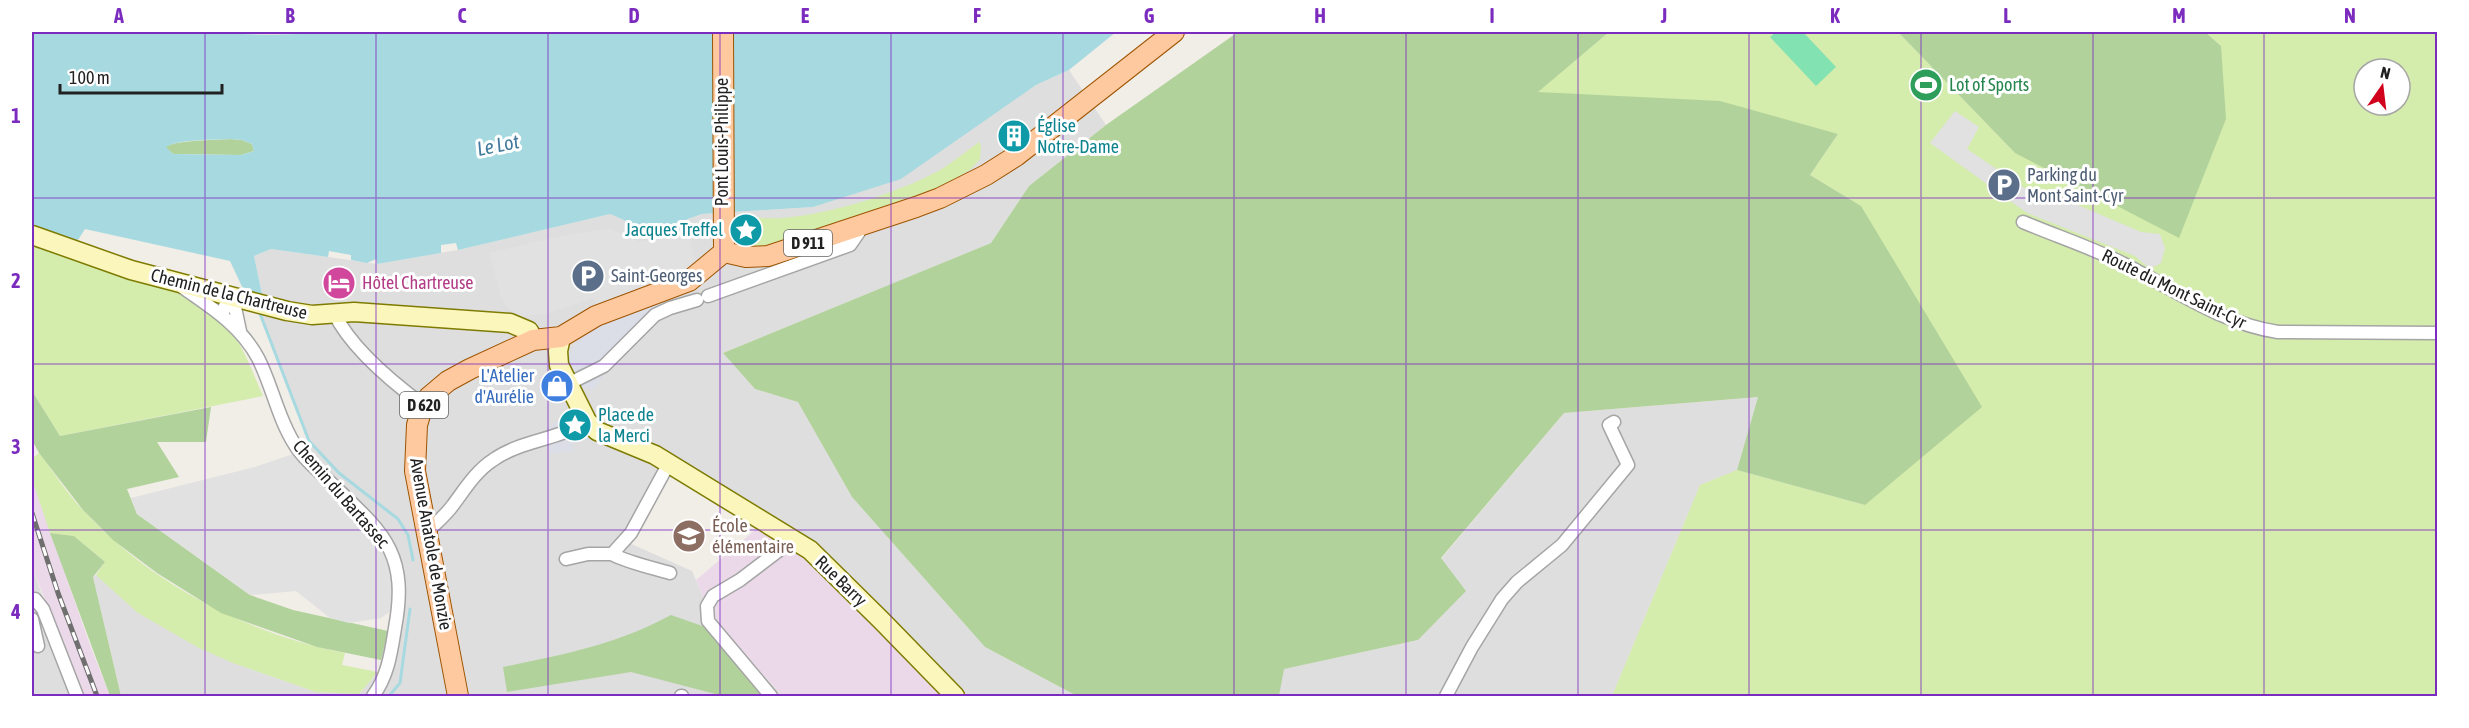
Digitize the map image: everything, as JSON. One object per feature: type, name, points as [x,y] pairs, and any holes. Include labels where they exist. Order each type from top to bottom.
[{"type":"main road","name":"Pont Louis-Philippe","points":[[723,32],[722,219],[724,252]]},
{"type":"main road","name":"D 911","points":[[724,252],[746,257],[768,256],[940,198],[986,175],[1016,156],[1174,32]]},
{"type":"main road","name":"D 620","points":[[423,405],[429,396],[448,381],[533,340],[561,337],[587,320],[689,281],[724,252]]},
{"type":"main road","name":"Avenue Anatole de Monzie","points":[[423,405],[417,425],[415,471],[458,696]]},
{"type":"street","name":"Route du Mont Saint-Cyr","points":[[2023,222],[2121,262],[2235,321],[2259,329],[2278,332],[2438,333]]},
{"type":"street","points":[[568,384],[604,366],[655,315],[850,245],[859,232],[859,225]]},
{"type":"street","name":"Chemin de la Chartreuse","points":[[32,235],[176,283],[263,306],[312,315],[354,312],[510,323],[530,331],[533,340]]},
{"type":"street","name":"Chemin du Bartassec","points":[[176,283],[222,316],[240,333],[257,357],[294,445],[368,518],[394,557],[397,565],[400,600],[387,673],[373,696]]},
{"type":"street","points":[[222,316],[225,303],[238,300]]},
{"type":"street","name":"Chemin du Bartassec","points":[[238,300],[240,333]]},
{"type":"street","points":[[334,314],[342,331],[402,389],[423,405]]},
{"type":"street","points":[[427,532],[452,507],[468,483],[493,459],[548,437],[565,433],[587,421],[559,365],[558,351],[561,337]]},
{"type":"street","name":"Rue Barry","points":[[587,421],[597,431],[642,449],[669,463],[810,550],[955,696]]},
{"type":"street","points":[[1446,696],[1472,647],[1503,598],[1517,582],[1562,545],[1628,465],[1609,425],[1614,422]]},
{"type":"street","points":[[612,554],[631,533],[669,463]]},
{"type":"street","points":[[771,696],[708,621],[707,606],[713,596],[740,580],[782,548],[790,537]]},
{"type":"street","points":[[566,559],[588,554],[612,554],[621,559],[670,573]]},
{"type":"street","points":[[32,600],[35,599],[43,609],[76,696]]},
{"type":"street","points":[[32,619],[38,646]]},
{"type":"shaded area","points":[[189,32],[355,32],[270,35]]},
{"type":"shaded area","points":[[1069,70],[1106,125],[1029,186],[991,243],[723,353],[755,389],[798,401],[852,497],[985,647],[1077,696],[942,696],[802,555],[668,472],[629,543],[692,571],[713,620],[783,696],[121,696],[93,577],[96,575],[138,613],[233,663],[316,692],[359,694],[378,672],[392,610],[293,454],[309,441],[254,296],[262,293],[254,256],[271,249],[377,264],[458,250],[610,214],[651,232],[702,214],[813,207],[983,121],[1036,85]]},
{"type":"shaded area","name":"Parking du Mont Saint-Cyr","points":[[1955,111],[1979,127],[1967,149],[2032,193],[2059,197],[2141,232],[2160,234],[2165,248],[2161,263],[2150,269],[2135,256],[2027,213],[1930,143]]},
{"type":"shaded area","name":"Saint-Georges","points":[[609,228],[640,242],[688,231],[696,264],[671,280],[597,307],[594,298],[542,315],[518,316],[506,306],[489,253],[556,237]]},
{"type":"shaded area","points":[[666,301],[673,314],[661,318],[603,376],[596,387],[591,391],[587,386],[582,391],[569,372],[567,360],[574,345],[595,326]]},
{"type":"shaded area","points":[[1758,397],[1737,470],[1700,485],[1612,696],[1279,696],[1283,669],[1418,640],[1441,559],[1564,413]]},
{"type":"shaded area","name":"Place de la Merci","points":[[578,402],[588,408],[610,442],[573,439],[573,451],[550,454],[548,428]]},
{"type":"shaded area","points":[[293,454],[371,531],[384,552],[392,568],[394,584],[392,610],[381,618],[349,623],[330,618],[296,591],[250,595],[137,514],[131,498],[255,467]]},
{"type":"shaded area","points":[[32,479],[110,696],[84,696],[32,567]]},
{"type":"shaded area","points":[[760,526],[802,555],[942,696],[783,696],[713,620],[696,580]]},
{"type":"shaded area","points":[[32,567],[41,592],[84,696],[32,696]]},
{"type":"green space","points":[[1238,32],[1609,32],[1538,92],[1720,101],[1838,134],[1810,175],[1861,206],[1982,407],[1865,505],[1737,470],[1758,397],[1564,413],[1441,558],[1466,591],[1418,640],[1284,669],[1279,696],[1077,696],[985,647],[852,497],[798,402],[755,389],[723,353],[991,243],[1029,186],[1106,125]]},
{"type":"green space","points":[[1609,32],[1898,32],[2015,153],[2221,46],[2205,32],[2437,32],[2437,696],[1612,696],[1700,485],[1737,470],[1865,505],[1861,206],[1810,175],[1838,134],[1537,92]]},
{"type":"green space","points":[[1776,32],[1803,32],[1836,67],[1816,86],[1770,37]]},
{"type":"green space","points":[[1898,32],[2205,32],[2221,46],[2226,119],[2179,238],[2015,153]]},
{"type":"green space","points":[[231,139],[252,144],[254,151],[241,155],[173,154],[165,147],[186,142]]},
{"type":"green space","points":[[979,142],[980,159],[971,169],[938,190],[777,245],[759,247],[746,244],[737,234],[734,226],[732,216],[783,218],[802,216],[844,207],[888,193],[945,167]]},
{"type":"green space","points":[[32,240],[141,276],[195,302],[217,317],[233,334],[263,396],[60,436],[32,391]]},
{"type":"green space","points":[[32,391],[60,436],[211,407],[206,442],[157,442],[179,477],[127,489],[137,514],[250,595],[293,610],[388,631],[381,660],[317,647],[221,613],[157,573],[113,540],[83,510],[39,453],[32,440]]},
{"type":"green space","points":[[39,453],[66,490],[110,537],[170,583],[237,619],[273,633],[345,653],[342,665],[378,672],[359,694],[316,692],[233,663],[199,648],[138,613],[96,575],[105,562],[74,536],[50,533],[32,479],[32,459]]},
{"type":"green space","points":[[50,533],[74,536],[105,562],[93,577],[121,696],[110,696]]},
{"type":"green space","points":[[671,615],[711,629],[764,696],[723,696],[631,672],[507,692],[503,667],[610,641]]},
{"type":"water","name":"Le Lot","points":[[32,32],[189,32],[270,35],[355,32],[1116,32],[1069,70],[1036,85],[901,179],[813,207],[702,214],[651,232],[610,214],[458,250],[456,243],[441,245],[441,253],[377,264],[376,259],[367,263],[351,260],[351,255],[329,251],[328,257],[271,249],[254,256],[262,294],[254,296],[245,293],[230,261],[85,229],[78,240],[61,237],[32,225]],"holes":[[[242,140],[252,144],[254,151],[241,155],[173,154],[166,147],[187,141]]]},
{"type":"waterway","points":[[259,311],[309,441],[339,473],[398,519],[408,535],[413,560]]},
{"type":"waterway","points":[[389,696],[400,683],[410,609]]},
{"type":"railway","points":[[32,513],[58,593],[97,696]]},
{"type":"place","name":"Lot of Sports","points":[[1926,85]]},
{"type":"place","name":"Église Notre-Dame","points":[[1014,136]]},
{"type":"place","name":"Parking du Mont Saint-Cyr","points":[[2004,185]]},
{"type":"place","name":"Jacques Treffel","points":[[746,230]]},
{"type":"place","name":"Saint-Georges","points":[[588,276]]},
{"type":"place","name":"Hôtel Chartreuse","points":[[339,283]]},
{"type":"place","name":"L'Atelier d'Aurélie","points":[[557,386]]},
{"type":"place","name":"Place de la Merci","points":[[575,425]]},
{"type":"place","name":"École élémentaire","points":[[689,536]]}]
